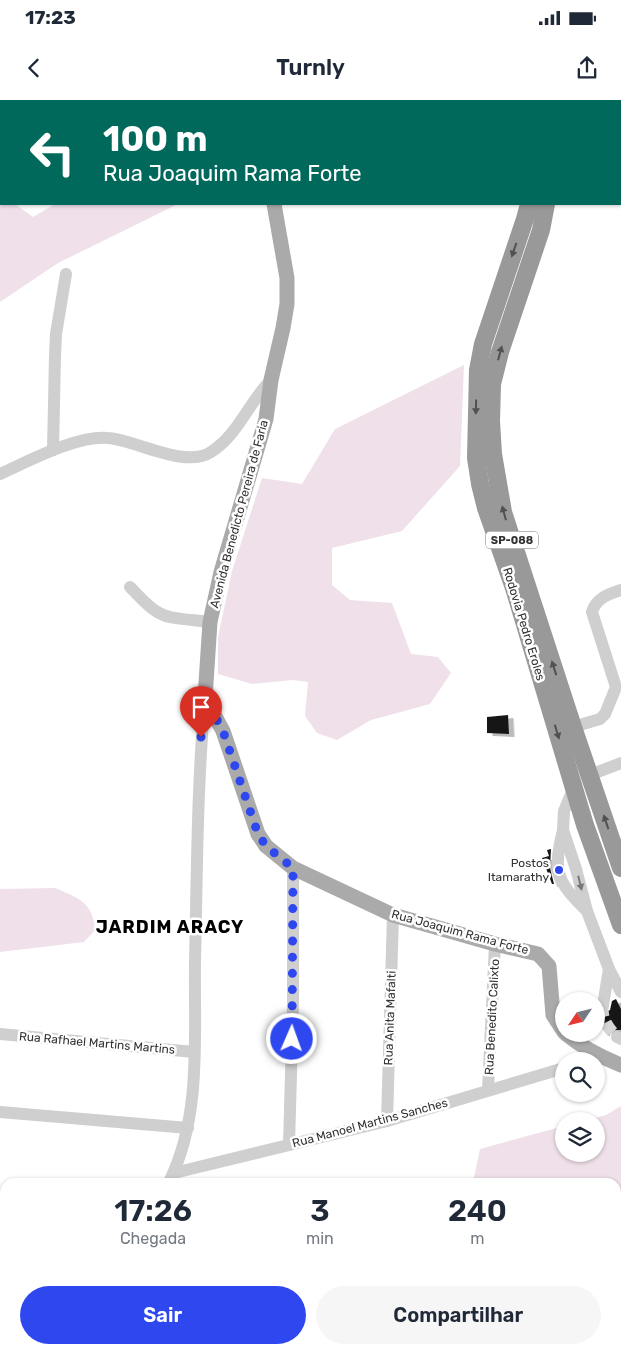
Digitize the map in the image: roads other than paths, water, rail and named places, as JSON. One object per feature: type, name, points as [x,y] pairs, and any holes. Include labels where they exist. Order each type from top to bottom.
[{"type":"highway","name":"Rodovia Pedro Eroles","points":[[528,205],[525,219],[483,344],[478,370],[476,458],[486,508],[514,588],[595,854],[621,925]]},
{"type":"highway","name":"Rodovia Pedro Eroles","points":[[546,205],[540,230],[500,352],[492,384],[491,421],[493,454],[504,512],[573,727],[621,868]]},
{"type":"highway","points":[[595,854],[605,858],[610,856],[613,853],[613,843]]},
{"type":"main road","name":"Avenida Benedicto Pereira de Faria","points":[[205,698],[210,622],[220,572],[266,419],[271,380],[284,328],[287,304],[287,278],[274,205]]},
{"type":"main road","name":"Rua Joaquim Rama Forte","points":[[205,698],[223,731],[258,834],[266,846],[293,868],[393,915],[495,944],[538,954],[548,966],[553,1015],[555,1018]]},
{"type":"main road","name":"Rua Joaquim Rama Forte","points":[[576,1042],[587,1052]]},
{"type":"main road","name":"Rua Joaquim Rama Forte","points":[[605,1062],[621,1065]]},
{"type":"street","points":[[53,450],[55,349],[66,274]]},
{"type":"street","points":[[0,474],[53,450],[86,440],[108,438],[182,458],[206,455],[228,440],[259,392],[271,380]]},
{"type":"street","points":[[130,587],[150,607],[170,618],[210,622]]},
{"type":"street","points":[[573,727],[600,719],[605,714],[616,686],[592,612],[600,599],[621,590]]},
{"type":"street","name":"Avenida Benedicto Pereira de Faria","points":[[172,1178],[180,1158],[188,1128],[194,1087],[199,792],[205,698]]},
{"type":"street","points":[[590,775],[621,763]]},
{"type":"street","points":[[574,787],[564,811],[563,830],[557,854],[558,873],[568,893],[587,911]]},
{"type":"street","points":[[563,830],[587,911],[609,969],[621,992]]},
{"type":"street","points":[[289,1145],[293,1003],[293,868]]},
{"type":"street","name":"Rua Anita Mafalti","points":[[387,1121],[393,915]]},
{"type":"street","name":"Rua Benedito Calixto","points":[[488,1090],[495,944]]},
{"type":"street","points":[[605,992],[609,969]]},
{"type":"street","name":"Rua Rafhael Martins Martins","points":[[0,1034],[194,1052]]},
{"type":"street","name":"Rua Manoel Martins Sanches","points":[[172,1178],[289,1145],[387,1121],[555,1071]]},
{"type":"street","points":[[0,1112],[188,1128]]},
{"type":"tunnel","points":[[605,1020],[617,1037]]},
{"type":"place","name":"Postos Itamarathy","points":[[559,870]]},
{"type":"district","name":"JARDIM ARACY","points":[[170,927]]}]
